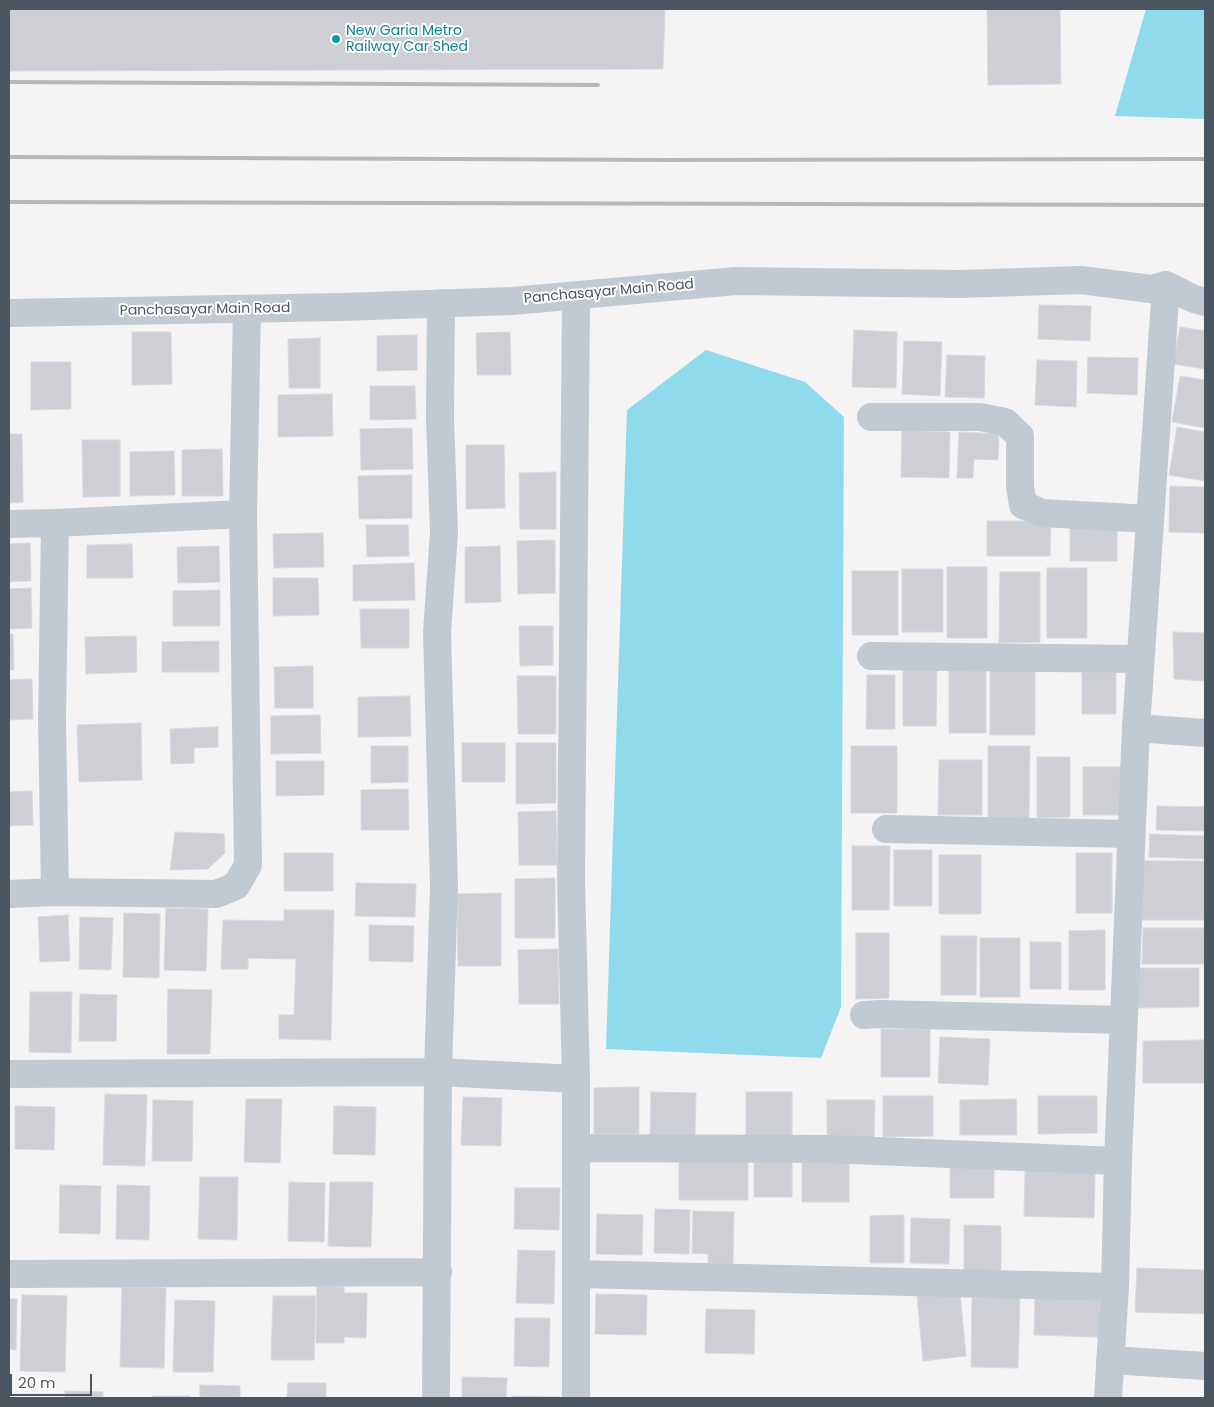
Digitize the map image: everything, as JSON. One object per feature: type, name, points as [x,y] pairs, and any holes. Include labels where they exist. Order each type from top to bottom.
[{"type":"street","name":"Panchasayar Main Road","points":[[9,313],[247,309],[512,301],[736,281],[960,284],[1081,280],[1151,289],[1166,285]]},
{"type":"street","points":[[1108,1398],[1115,1286],[1118,1161],[1136,728],[1166,285],[1194,299],[1205,302]]},
{"type":"street","points":[[576,296],[571,879],[576,1079],[576,1398]]},
{"type":"street","points":[[436,1398],[438,1072],[444,886],[437,632],[444,533],[440,418],[442,303]]},
{"type":"street","points":[[9,894],[55,892],[216,894],[236,886],[248,865],[244,514],[247,309]]},
{"type":"street","points":[[871,417],[980,417],[1005,422],[1020,436],[1020,486],[1023,505],[1042,513],[1150,519]]},
{"type":"street","points":[[9,524],[55,524],[244,514]]},
{"type":"street","points":[[55,524],[52,719],[55,892]]},
{"type":"street","points":[[871,656],[1140,659]]},
{"type":"street","points":[[1136,728],[1205,733]]},
{"type":"street","points":[[886,829],[1131,834]]},
{"type":"street","points":[[864,1014],[1124,1020]]},
{"type":"street","points":[[9,1074],[438,1072],[576,1079]]},
{"type":"street","points":[[576,1148],[828,1149],[1118,1161]]},
{"type":"street","points":[[9,1274],[438,1272]]},
{"type":"street","points":[[577,1274],[1115,1286]]},
{"type":"street","points":[[1110,1360],[1205,1366]]},
{"type":"water","points":[[1146,9],[1205,9],[1205,119],[1115,116]]},
{"type":"water","points":[[706,350],[805,382],[844,417],[841,1007],[821,1058],[606,1049],[627,410]]},
{"type":"building","name":"New Garia Metro Railway Car Shed","points":[[9,9],[665,9],[663,69],[9,71]]},
{"type":"building","points":[[987,9],[1060,9],[1061,84],[988,85]]},
{"type":"building","points":[[1039,305],[1091,306],[1090,341],[1038,339]]},
{"type":"building","points":[[1180,327],[1205,331],[1205,369],[1173,364]]},
{"type":"building","points":[[854,330],[897,332],[896,388],[852,387]]},
{"type":"building","points":[[132,332],[171,332],[172,384],[132,385]]},
{"type":"building","points":[[510,332],[511,375],[477,375],[476,333]]},
{"type":"building","points":[[417,335],[417,370],[377,371],[377,336]]},
{"type":"building","points":[[320,338],[320,388],[289,388],[288,339]]},
{"type":"building","points":[[904,341],[942,342],[940,396],[902,394]]},
{"type":"building","points":[[947,355],[985,356],[984,398],[945,397]]},
{"type":"building","points":[[1088,357],[1138,358],[1137,395],[1087,393]]},
{"type":"building","points":[[1037,360],[1077,361],[1076,407],[1035,405]]},
{"type":"building","points":[[31,362],[71,362],[71,409],[31,410]]},
{"type":"building","points":[[1180,376],[1205,380],[1205,428],[1172,422]]},
{"type":"building","points":[[370,386],[415,386],[416,419],[370,420]]},
{"type":"building","points":[[332,394],[333,436],[278,437],[278,395]]},
{"type":"building","points":[[1177,427],[1205,432],[1205,481],[1169,475]]},
{"type":"building","points":[[412,428],[413,469],[361,470],[360,429]]},
{"type":"building","points":[[902,430],[950,432],[949,478],[901,477]]},
{"type":"building","points":[[959,432],[999,434],[998,460],[974,459],[973,478],[957,478]]},
{"type":"building","points":[[9,434],[22,434],[23,502],[9,503]]},
{"type":"building","points":[[82,440],[120,440],[120,496],[83,497]]},
{"type":"building","points":[[466,445],[504,445],[505,508],[466,509]]},
{"type":"building","points":[[222,449],[223,496],[182,496],[182,450]]},
{"type":"building","points":[[174,451],[175,495],[130,496],[130,452]]},
{"type":"building","points":[[556,472],[556,529],[520,529],[519,473]]},
{"type":"building","points":[[412,475],[412,518],[359,519],[358,476]]},
{"type":"building","points":[[1170,486],[1205,487],[1205,533],[1169,532]]},
{"type":"building","points":[[987,521],[1051,521],[1050,556],[987,556]]},
{"type":"building","points":[[1070,524],[1117,524],[1117,561],[1070,561]]},
{"type":"building","points":[[366,525],[408,525],[409,556],[367,557]]},
{"type":"building","points":[[323,533],[324,567],[274,568],[273,534]]},
{"type":"building","points":[[555,540],[555,593],[518,594],[517,541]]},
{"type":"building","points":[[30,543],[31,581],[9,582],[9,544]]},
{"type":"building","points":[[132,544],[133,578],[87,578],[87,545]]},
{"type":"building","points":[[219,546],[220,582],[178,583],[177,547]]},
{"type":"building","points":[[500,546],[501,602],[465,603],[465,547]]},
{"type":"building","points":[[414,563],[415,600],[353,601],[353,565]]},
{"type":"building","points":[[947,567],[987,567],[987,638],[947,638]]},
{"type":"building","points":[[1047,568],[1087,568],[1087,638],[1047,638]]},
{"type":"building","points":[[902,569],[943,569],[943,632],[902,632]]},
{"type":"building","points":[[852,571],[898,571],[898,635],[852,635]]},
{"type":"building","points":[[1000,572],[1040,572],[1040,642],[999,643]]},
{"type":"building","points":[[273,578],[318,578],[319,615],[273,616]]},
{"type":"building","points":[[31,588],[32,628],[9,629],[9,589]]},
{"type":"building","points":[[220,590],[220,626],[173,626],[173,591]]},
{"type":"building","points":[[360,609],[409,609],[409,648],[361,648]]},
{"type":"building","points":[[519,626],[553,626],[553,665],[520,666]]},
{"type":"building","points":[[1173,632],[1205,633],[1205,681],[1174,679]]},
{"type":"building","points":[[9,634],[13,634],[14,670],[9,670]]},
{"type":"building","points":[[136,636],[137,672],[86,674],[85,637]]},
{"type":"building","points":[[219,641],[219,672],[162,672],[162,642]]},
{"type":"building","points":[[1035,663],[1035,735],[990,735],[990,664]]},
{"type":"building","points":[[313,666],[313,708],[275,708],[274,667]]},
{"type":"building","points":[[903,666],[937,666],[936,726],[903,726]]},
{"type":"building","points":[[986,667],[986,733],[949,733],[949,668]]},
{"type":"building","points":[[1082,672],[1116,672],[1116,714],[1082,714]]},
{"type":"building","points":[[867,675],[895,675],[895,729],[866,729]]},
{"type":"building","points":[[517,676],[556,676],[556,734],[518,734]]},
{"type":"building","points":[[32,679],[33,719],[9,720],[9,680]]},
{"type":"building","points":[[410,696],[411,736],[358,737],[358,697]]},
{"type":"building","points":[[320,715],[321,753],[271,754],[271,716]]},
{"type":"building","points":[[141,723],[142,780],[79,782],[77,725]]},
{"type":"building","points":[[218,727],[218,747],[194,748],[194,763],[171,764],[170,729]]},
{"type":"building","points":[[462,743],[505,743],[505,782],[462,782]]},
{"type":"building","points":[[516,743],[556,743],[556,803],[516,804]]},
{"type":"building","points":[[371,746],[408,746],[408,782],[371,783]]},
{"type":"building","points":[[851,746],[897,746],[897,813],[851,813]]},
{"type":"building","points":[[988,746],[1030,746],[1029,820],[988,820]]},
{"type":"building","points":[[1037,757],[1070,757],[1070,817],[1037,818]]},
{"type":"building","points":[[939,760],[982,760],[982,815],[938,815]]},
{"type":"building","points":[[276,761],[324,761],[324,795],[276,796]]},
{"type":"building","points":[[1083,767],[1122,767],[1122,815],[1083,815]]},
{"type":"building","points":[[408,789],[409,830],[361,830],[361,790]]},
{"type":"building","points":[[32,791],[33,825],[9,826],[9,792]]},
{"type":"building","points":[[1157,806],[1205,807],[1205,831],[1156,830]]},
{"type":"building","points":[[556,811],[557,865],[519,865],[518,812]]},
{"type":"building","points":[[175,832],[224,834],[225,853],[208,869],[170,870]]},
{"type":"building","points":[[1150,834],[1205,836],[1205,859],[1149,857]]},
{"type":"building","points":[[852,846],[890,846],[889,910],[852,910]]},
{"type":"building","points":[[894,850],[932,850],[932,906],[894,906]]},
{"type":"building","points":[[284,853],[333,853],[333,891],[284,891]]},
{"type":"building","points":[[1076,853],[1112,853],[1112,913],[1076,913]]},
{"type":"building","points":[[939,855],[981,855],[981,914],[939,914]]},
{"type":"building","points":[[1141,861],[1205,861],[1205,920],[1141,920]]},
{"type":"building","points":[[555,878],[555,938],[515,938],[515,879]]},
{"type":"building","points":[[356,883],[416,884],[415,917],[355,916]]},
{"type":"building","points":[[501,893],[501,966],[458,966],[457,894]]},
{"type":"building","points":[[166,908],[208,909],[206,971],[164,970]]},
{"type":"building","points":[[284,910],[334,910],[331,1040],[279,1039],[279,1015],[294,1015],[296,959],[248,958],[248,969],[221,969],[223,920],[284,921]]},
{"type":"building","points":[[124,913],[160,914],[159,978],[123,977]]},
{"type":"building","points":[[68,915],[70,961],[40,962],[38,917]]},
{"type":"building","points":[[80,917],[113,918],[111,970],[79,969]]},
{"type":"building","points":[[369,925],[414,926],[413,962],[369,961]]},
{"type":"building","points":[[1143,928],[1205,928],[1205,964],[1142,964]]},
{"type":"building","points":[[1105,930],[1105,990],[1069,990],[1069,931]]},
{"type":"building","points":[[856,933],[889,933],[889,998],[856,999]]},
{"type":"building","points":[[941,936],[977,936],[976,995],[941,995]]},
{"type":"building","points":[[980,938],[1020,938],[1020,997],[980,997]]},
{"type":"building","points":[[1030,942],[1061,942],[1061,989],[1030,989]]},
{"type":"building","points":[[558,949],[559,1004],[519,1004],[518,950]]},
{"type":"building","points":[[1138,968],[1199,968],[1199,1007],[1138,1008]]},
{"type":"building","points":[[168,989],[212,990],[210,1054],[167,1054]]},
{"type":"building","points":[[30,992],[72,992],[71,1053],[29,1052]]},
{"type":"building","points":[[80,994],[117,995],[116,1041],[79,1041]]},
{"type":"building","points":[[881,1029],[930,1029],[930,1077],[881,1077]]},
{"type":"building","points":[[940,1037],[990,1039],[988,1085],[938,1083]]},
{"type":"building","points":[[1205,1040],[1205,1083],[1143,1083],[1143,1041]]},
{"type":"building","points":[[639,1087],[639,1134],[594,1134],[594,1088]]},
{"type":"building","points":[[651,1092],[696,1093],[695,1137],[650,1137]]},
{"type":"building","points":[[746,1092],[792,1092],[792,1146],[746,1146]]},
{"type":"building","points":[[105,1094],[147,1095],[145,1166],[103,1165]]},
{"type":"building","points":[[883,1096],[933,1096],[933,1136],[883,1137]]},
{"type":"building","points":[[1038,1096],[1097,1096],[1097,1133],[1038,1134]]},
{"type":"building","points":[[463,1097],[502,1098],[501,1146],[461,1145]]},
{"type":"building","points":[[246,1099],[282,1099],[280,1163],[244,1162]]},
{"type":"building","points":[[1016,1099],[1017,1135],[960,1135],[960,1100]]},
{"type":"building","points":[[153,1100],[193,1101],[192,1161],[152,1161]]},
{"type":"building","points":[[827,1100],[875,1100],[874,1138],[827,1138]]},
{"type":"building","points":[[15,1106],[55,1107],[54,1150],[15,1149]]},
{"type":"building","points":[[334,1106],[376,1107],[375,1155],[333,1154]]},
{"type":"building","points":[[754,1152],[792,1152],[792,1197],[754,1197]]},
{"type":"building","points":[[679,1155],[748,1155],[748,1200],[679,1200]]},
{"type":"building","points":[[802,1161],[849,1161],[849,1202],[802,1202]]},
{"type":"building","points":[[950,1161],[994,1161],[994,1198],[950,1198]]},
{"type":"building","points":[[1025,1169],[1095,1170],[1094,1218],[1024,1216]]},
{"type":"building","points":[[200,1177],[238,1177],[237,1240],[198,1239]]},
{"type":"building","points":[[289,1182],[325,1183],[324,1242],[288,1241]]},
{"type":"building","points":[[330,1182],[373,1182],[371,1247],[328,1246]]},
{"type":"building","points":[[60,1185],[101,1186],[100,1234],[59,1233]]},
{"type":"building","points":[[117,1185],[150,1186],[149,1240],[116,1239]]},
{"type":"building","points":[[515,1188],[560,1188],[559,1230],[514,1229]]},
{"type":"building","points":[[655,1209],[690,1210],[689,1254],[654,1253]]},
{"type":"building","points":[[693,1211],[734,1212],[733,1264],[708,1264],[708,1254],[692,1253]]},
{"type":"building","points":[[597,1214],[643,1215],[642,1255],[596,1254]]},
{"type":"building","points":[[904,1215],[904,1263],[870,1263],[870,1216]]},
{"type":"building","points":[[911,1218],[950,1219],[949,1264],[910,1263]]},
{"type":"building","points":[[964,1225],[1001,1226],[1001,1271],[964,1271]]},
{"type":"building","points":[[518,1250],[555,1251],[554,1304],[516,1303]]},
{"type":"building","points":[[1137,1268],[1205,1270],[1205,1314],[1135,1312]]},
{"type":"building","points":[[317,1286],[344,1287],[344,1293],[367,1293],[366,1338],[344,1337],[344,1343],[316,1343]]},
{"type":"building","points":[[122,1287],[166,1288],[164,1368],[120,1367]]},
{"type":"building","points":[[960,1292],[966,1356],[923,1361],[917,1296]]},
{"type":"building","points":[[596,1294],[647,1295],[646,1335],[595,1334]]},
{"type":"building","points":[[22,1295],[67,1296],[65,1372],[20,1371]]},
{"type":"building","points":[[273,1296],[316,1296],[314,1360],[271,1360]]},
{"type":"building","points":[[972,1297],[1020,1297],[1018,1368],[971,1367]]},
{"type":"building","points":[[1035,1297],[1100,1298],[1099,1337],[1034,1335]]},
{"type":"building","points":[[9,1299],[17,1299],[16,1350],[9,1349]]},
{"type":"building","points":[[175,1300],[215,1301],[213,1372],[173,1372]]},
{"type":"building","points":[[706,1309],[755,1310],[754,1354],[705,1353]]},
{"type":"building","points":[[515,1318],[550,1318],[549,1367],[514,1366]]},
{"type":"building","points":[[462,1377],[507,1378],[506,1398],[462,1398]]},
{"type":"building","points":[[288,1383],[326,1383],[326,1398],[287,1398]]},
{"type":"building","points":[[200,1385],[240,1386],[240,1398],[200,1398]]},
{"type":"building","points":[[65,1391],[103,1392],[103,1398],[65,1398]]},
{"type":"building","points":[[152,1396],[190,1396],[190,1398],[152,1398]]},
{"type":"building","points":[[512,1396],[560,1397],[560,1398],[512,1398]]},
{"type":"railway","points":[[9,82],[598,85]]},
{"type":"railway","points":[[9,157],[665,160],[1205,159]]},
{"type":"railway","points":[[9,202],[1205,205]]},
{"type":"place","name":"New Garia Metro Railway Car Shed","points":[[336,39]]}]
